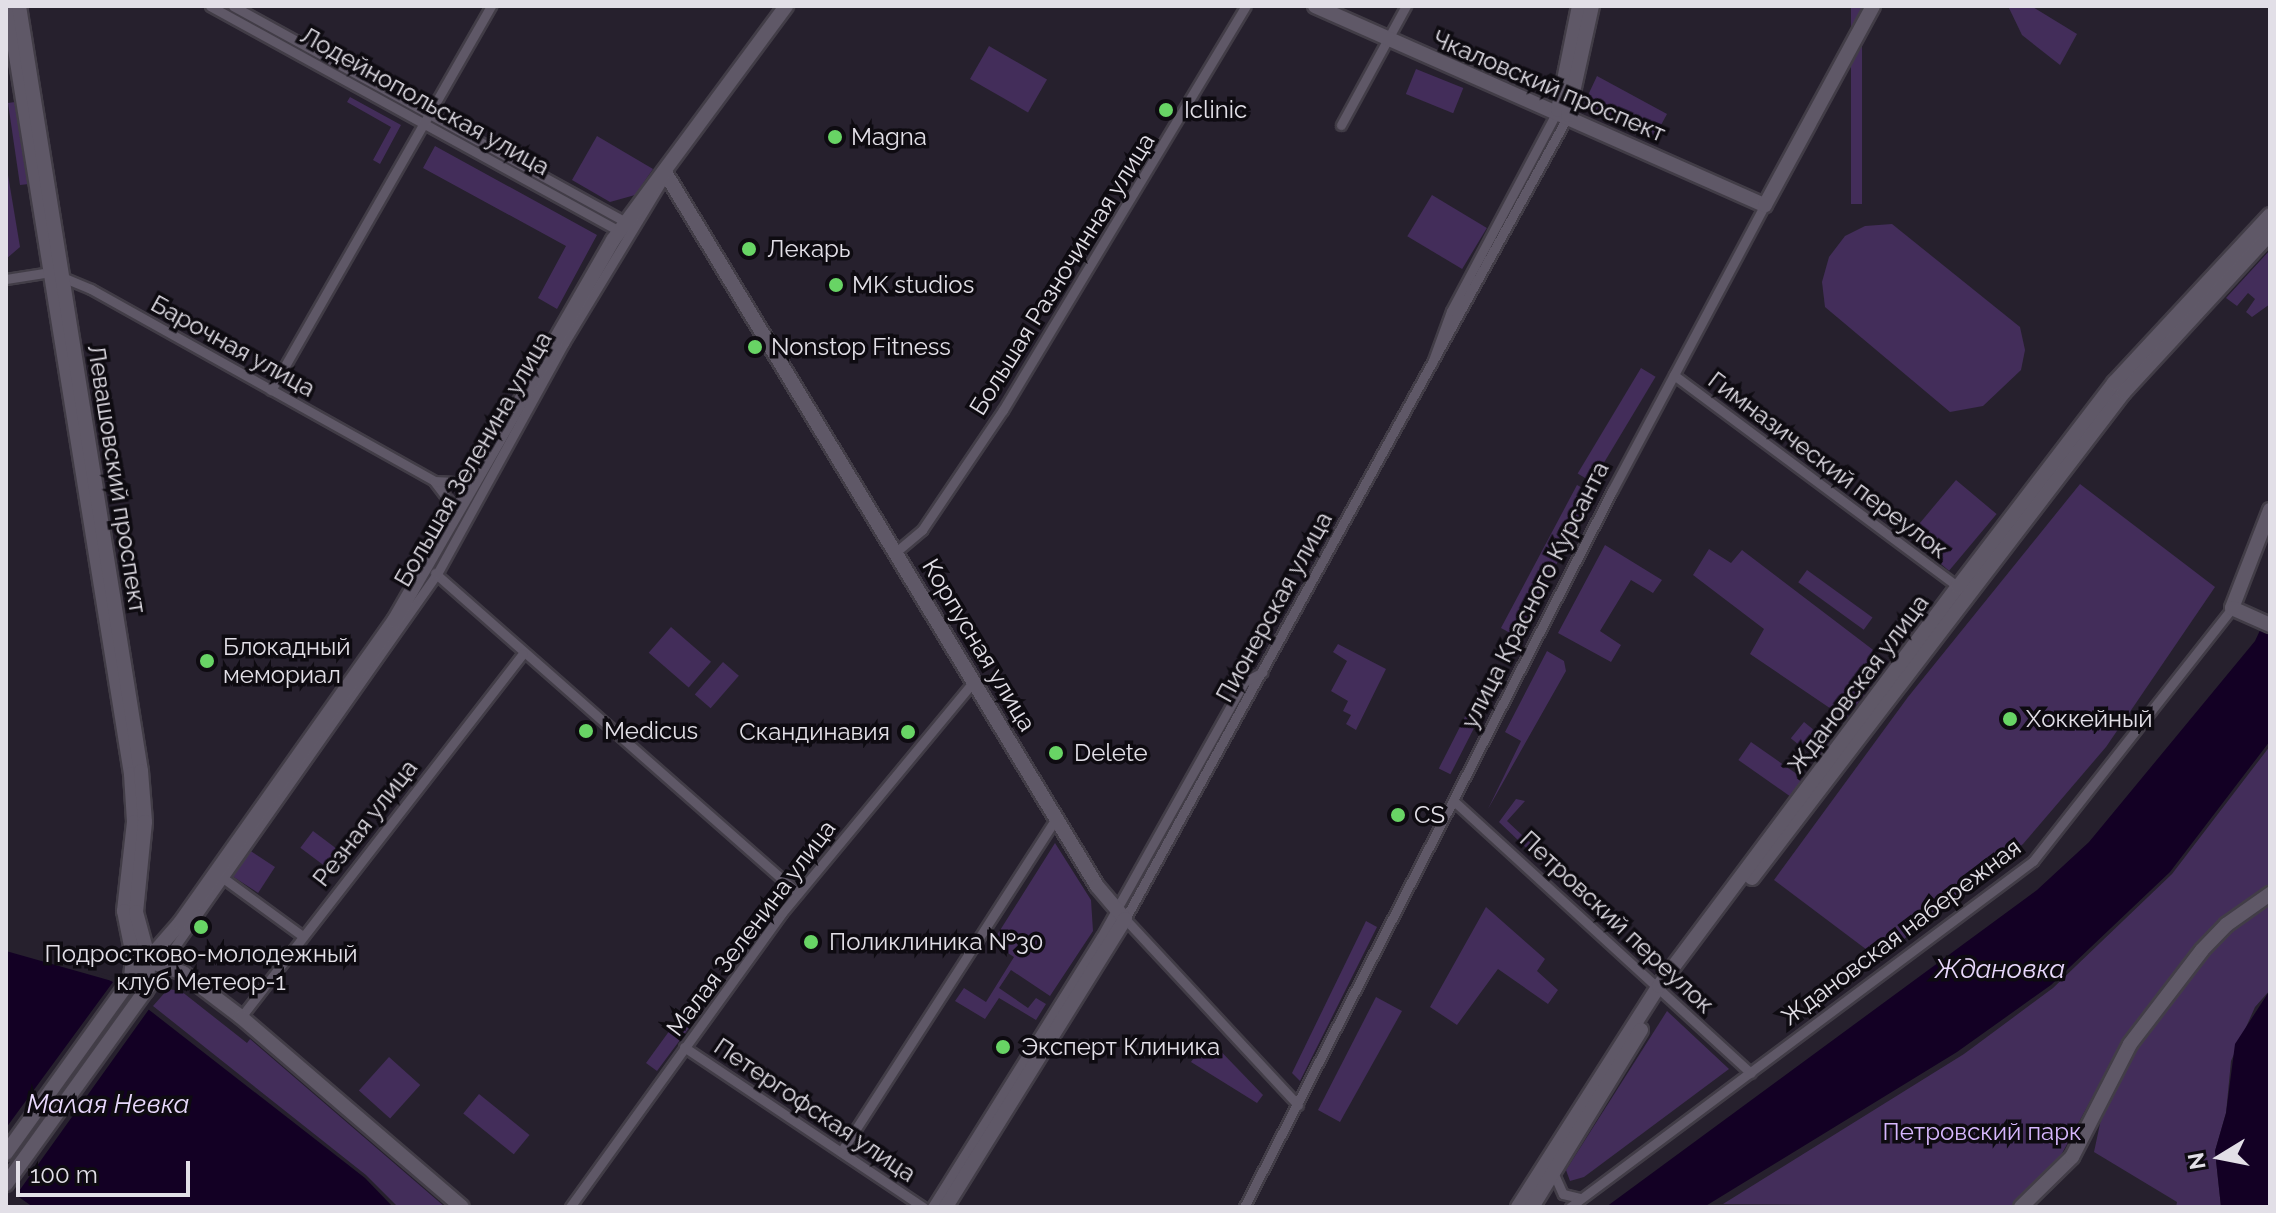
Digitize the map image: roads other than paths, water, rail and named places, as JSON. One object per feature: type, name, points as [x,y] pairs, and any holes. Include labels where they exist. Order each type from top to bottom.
[{"type":"main road","name":"Левашовский проспект","points":[[8,6],[141,771],[145,822],[136,912],[136,948],[161,955]]},
{"type":"main road","name":"Левашовский проспект","points":[[19,6],[56,275]]},
{"type":"main road","name":"Большая Зеленина улица","points":[[161,955],[433,571],[458,513],[623,227],[666,174],[786,6]]},
{"type":"main road","name":"Чкаловский проспект","points":[[1315,6],[1387,41],[1563,113],[1765,205]]},
{"type":"main road","name":"Пионерская улица","points":[[1563,113],[1579,6]]},
{"type":"main road","name":"Пионерская улица","points":[[1563,113],[1592,6]]},
{"type":"main road","name":"улица Красного Курсанта","points":[[1765,205],[1873,6]]},
{"type":"main road","name":"Корпусная улица","points":[[666,174],[1056,818],[1121,914]]},
{"type":"main road","name":"Ждановская улица","points":[[1518,1207],[1662,989],[1958,587],[2114,383],[2270,215]]},
{"type":"main road","name":"Ждановская улица","points":[[1532,1207],[1662,989],[2124,392],[2270,234]]},
{"type":"main road","name":"Ждановская набережная","points":[[2232,608],[2270,510]]},
{"type":"main road","points":[[2232,608],[2270,625]]},
{"type":"main road","points":[[2021,1207],[2072,1157],[2130,1044],[2202,950],[2226,925],[2270,894]]},
{"type":"main road","name":"Пионерская улица","points":[[946,1207],[1121,914]]},
{"type":"main road","points":[[129,982],[136,948]]},
{"type":"main road","points":[[161,955],[241,1017],[462,1207]]},
{"type":"main road","points":[[6,1153],[129,982],[161,955]]},
{"type":"main road","points":[[6,1184],[144,993],[161,955]]},
{"type":"street","name":"Лодейнопольская улица","points":[[210,6],[426,118]]},
{"type":"street","name":"Лодейнопольская улица","points":[[233,6],[623,227]]},
{"type":"street","points":[[271,390],[491,6]]},
{"type":"street","name":"Большая Разночинная улица","points":[[897,551],[922,530],[1028,370],[1246,6]]},
{"type":"street","points":[[1341,125],[1406,6]]},
{"type":"street","name":"Пионерская улица","points":[[1430,372],[1433,353],[1563,113]]},
{"type":"street","name":"Пионерская улица","points":[[932,1207],[1121,914],[1263,672],[1430,372],[1563,113]]},
{"type":"street","name":"Большая Зеленина улица","points":[[433,571],[564,343],[666,174]]},
{"type":"street","name":"улица Красного Курсанта","points":[[1244,1207],[1765,205]]},
{"type":"street","points":[[6,279],[56,275]]},
{"type":"street","name":"Барочная улица","points":[[56,275],[434,481],[458,513]]},
{"type":"street","name":"Гимназический переулок","points":[[1674,375],[1958,587]]},
{"type":"street","name":"Барочная улица","points":[[434,481],[476,483]]},
{"type":"street","points":[[433,571],[523,654],[798,893]]},
{"type":"street","name":"Ждановская набережная","points":[[1570,1207],[2033,861],[2232,608]]},
{"type":"street","name":"Резная улица","points":[[241,1017],[301,935],[523,654]]},
{"type":"street","name":"Пионерская улица","points":[[1121,914],[1244,682],[1263,672]]},
{"type":"street","name":"Малая Зеленина улица","points":[[570,1207],[798,893],[974,681]]},
{"type":"street","name":"Петровский переулок","points":[[1455,802],[1751,1073]]},
{"type":"street","points":[[841,1152],[1056,818]]},
{"type":"street","points":[[219,876],[301,935]]},
{"type":"street","name":"Корпусная улица","points":[[1121,914],[1298,1105]]},
{"type":"street","name":"Петергофская улица","points":[[684,1047],[923,1207]]},
{"type":"street","points":[[1553,1169],[1563,1194],[1581,1198]]},
{"type":"water","name":"Ждановка","points":[[2270,609],[2270,741],[2170,872],[2051,985],[1957,1052],[1704,1207],[1606,1207],[2037,890],[2089,842],[2255,641]]},
{"type":"water","name":"Малая Невка","points":[[6,951],[112,981],[365,1178],[393,1207],[33,1207],[6,1188]]},
{"type":"water","points":[[2270,990],[2270,1207],[2221,1207],[2215,1151],[2226,1113],[2235,1044]]},
{"type":"place","name":"Iclinic","points":[[1166,110]]},
{"type":"place","name":"Magna","points":[[835,137]]},
{"type":"place","name":"Лекарь","points":[[749,249]]},
{"type":"place","name":"MK studios","points":[[836,285]]},
{"type":"place","name":"Nonstop Fitness","points":[[755,347]]},
{"type":"place","name":"Блокадный мемориал","points":[[207,661]]},
{"type":"place","name":"Хоккейный","points":[[2010,719]]},
{"type":"place","name":"Medicus","points":[[586,731]]},
{"type":"place","name":"Скандинавия","points":[[908,732]]},
{"type":"place","name":"Delete","points":[[1056,753]]},
{"type":"place","name":"CS","points":[[1398,815]]},
{"type":"place","name":"Подростково-молодежный клуб Метеор-1","points":[[201,927]]},
{"type":"place","name":"Поликлиника №30","points":[[811,942]]},
{"type":"place","name":"Эксперт Клиника","points":[[1003,1047]]},
{"type":"park label","name":"Петровский парк","points":[[1982,1132]]}]
